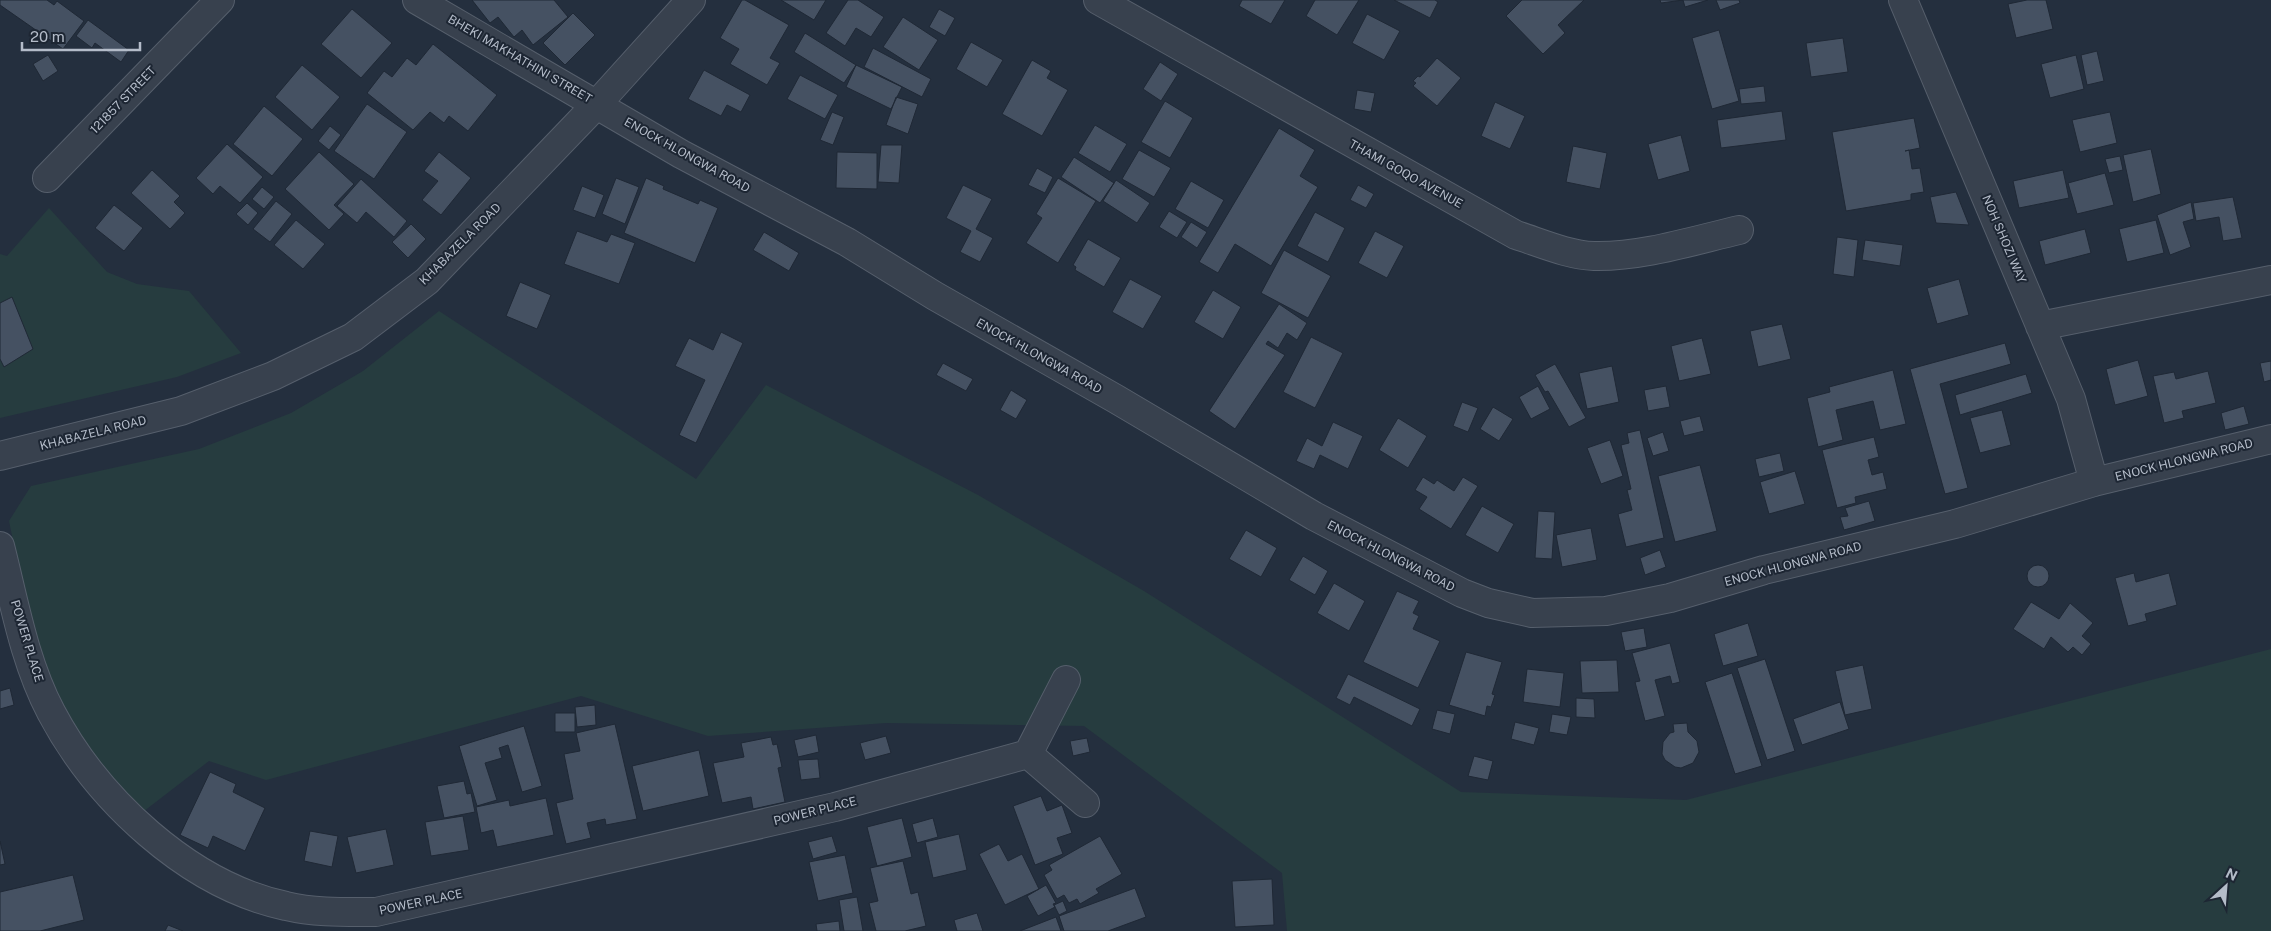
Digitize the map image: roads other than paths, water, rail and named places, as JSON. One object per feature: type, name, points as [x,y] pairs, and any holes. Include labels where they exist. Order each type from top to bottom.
[{"type":"street","name":"121857 STREET","points":[[47,178],[220,0]]},
{"type":"street","name":"BHEKI MAKHATHINI STREET","points":[[416,0],[597,104]]},
{"type":"street","name":"KHABAZELA ROAD","points":[[0,456],[181,411],[273,376],[353,337],[427,281],[597,104],[691,0]]},
{"type":"street","name":"THAMI GOQO AVENUE","points":[[1098,0],[1516,235],[1557,249],[1593,256],[1626,254],[1738,230]]},
{"type":"street","name":"NOH SHOZI WAY","points":[[1903,0],[2071,400],[2094,482]]},
{"type":"street","name":"ENOCK HLONGWA ROAD","points":[[597,104],[681,154],[847,242],[1030,352],[1116,399],[1314,516],[1454,589],[1488,604],[1532,613],[1558,614],[1606,611],[1670,598],[1764,570],[1954,524],[2094,482],[2271,439]]},
{"type":"street","points":[[2040,326],[2271,280]]},
{"type":"street","name":"POWER PLACE","points":[[0,546],[31,664],[50,712],[85,766],[133,820],[184,862],[235,890],[286,906],[335,912],[376,912],[835,807],[1028,754]]},
{"type":"street","points":[[1066,680],[1028,754],[1085,803]]}]
